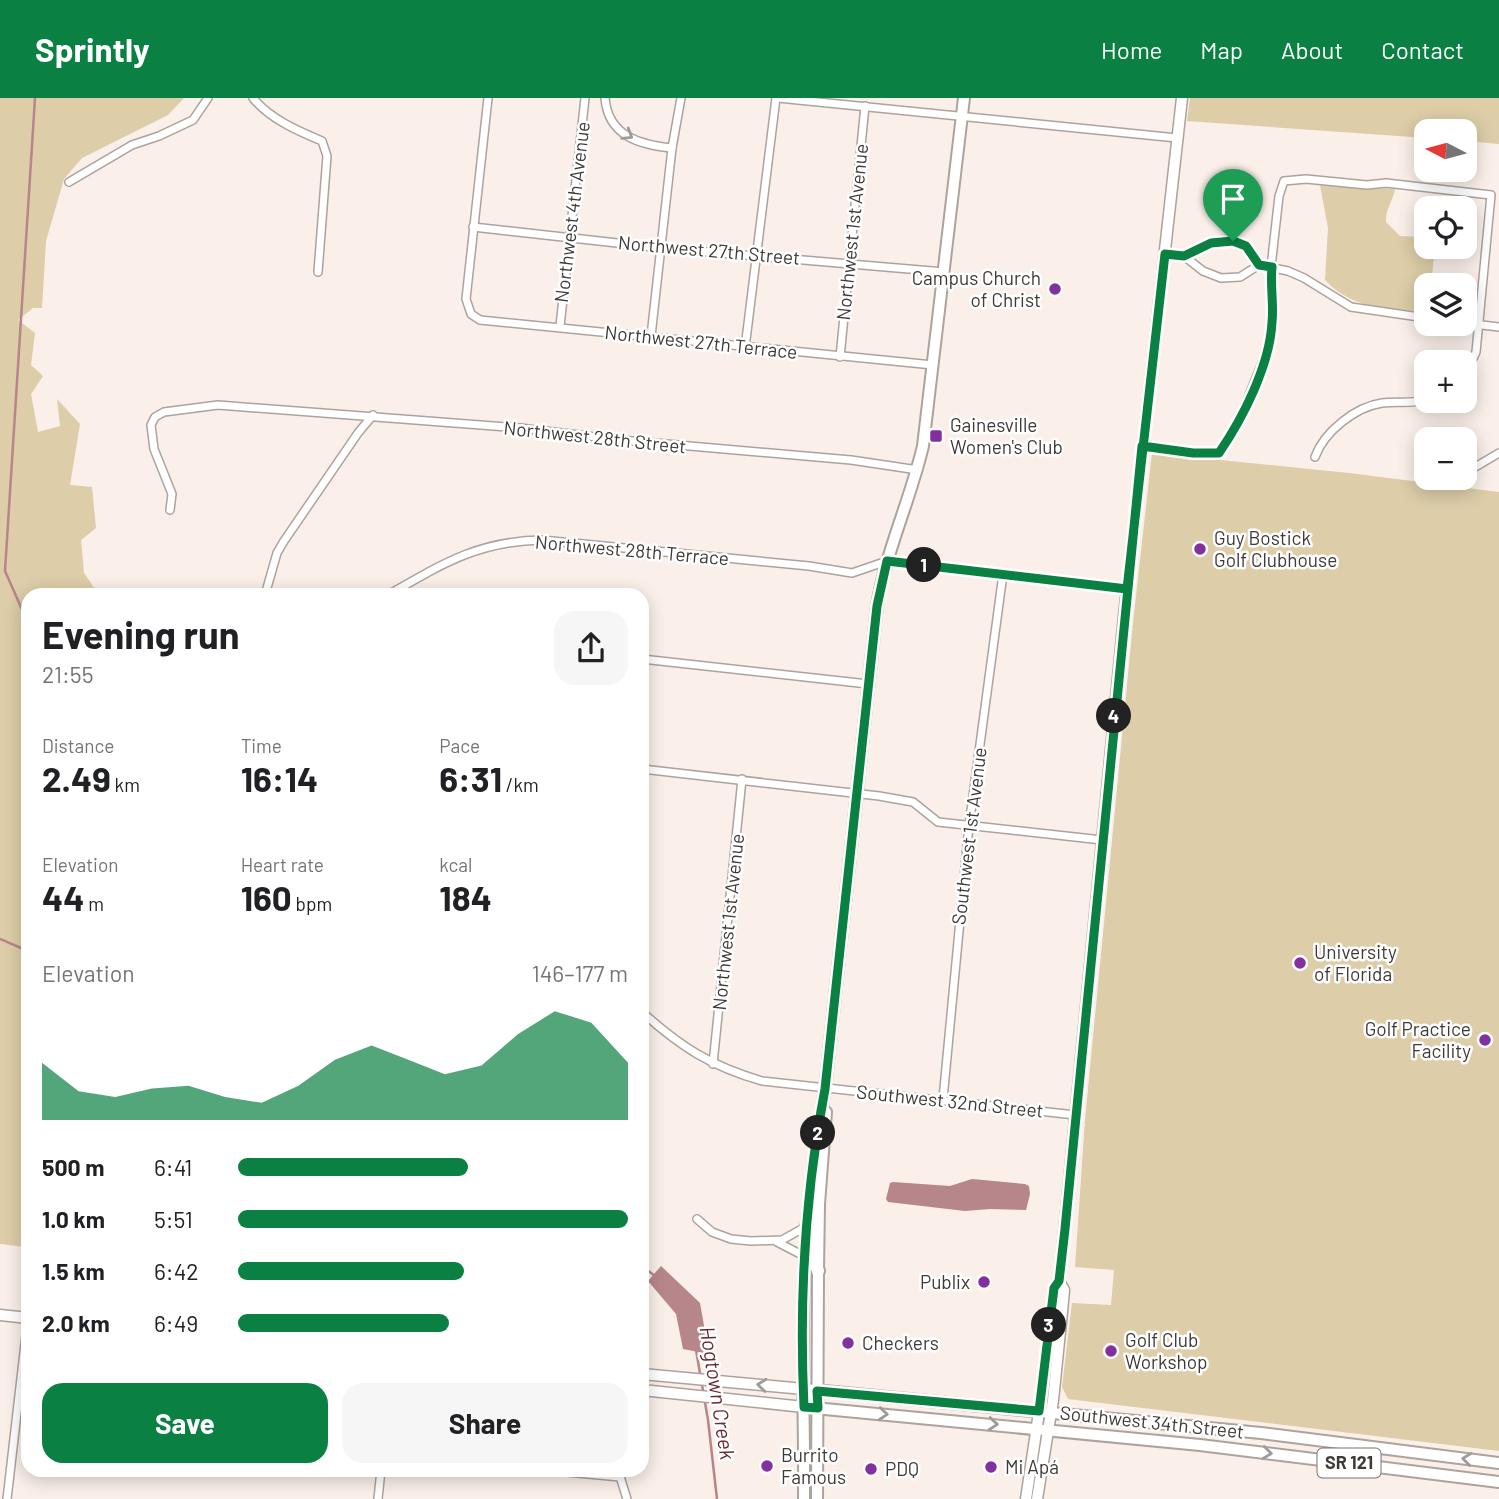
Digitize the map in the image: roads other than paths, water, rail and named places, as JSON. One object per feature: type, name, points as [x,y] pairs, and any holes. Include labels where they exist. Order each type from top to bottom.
[{"type":"highway","points":[[807,1226],[814,1237],[813,1258],[818,1271]]},
{"type":"main road","points":[[804,1499],[804,1256],[815,1151],[825,1089],[868,684],[877,606],[887,561],[918,470],[923,446],[964,98]]},
{"type":"main road","points":[[1026,1499],[1054,1288],[1059,1281],[1127,589],[1182,98]]},
{"type":"main road","points":[[817,1499],[818,1271],[827,1119],[825,1089]]},
{"type":"main road","points":[[1037,1499],[1049,1429],[1064,1290],[1059,1281]]},
{"type":"main road","points":[[0,1315],[21,1317]]},
{"type":"main road","name":"SR 121","points":[[649,1375],[804,1390]]},
{"type":"main road","name":"Southwest 34th Street","points":[[804,1390],[1273,1435],[1499,1463]]},
{"type":"main road","name":"SR 121","points":[[649,1391],[804,1407]]},
{"type":"main road","name":"Southwest 34th Street","points":[[804,1407],[1049,1429],[1499,1482]]},
{"type":"street","points":[[69,182],[132,145],[193,120],[208,98]]},
{"type":"street","points":[[253,98],[261,107],[297,131],[322,141],[327,156],[318,272]]},
{"type":"street","points":[[473,227],[488,98]]},
{"type":"street","name":"Northwest 4th Avenue","points":[[560,326],[585,98]]},
{"type":"street","points":[[605,98],[610,119],[619,130],[644,145],[672,148]]},
{"type":"street","points":[[745,348],[777,98],[1177,138]]},
{"type":"street","points":[[651,336],[672,148],[682,99]]},
{"type":"street","name":"Northwest 1st Avenue","points":[[840,357],[865,106]]},
{"type":"street","points":[[1142,446],[1213,455],[1220,452],[1235,430],[1266,353],[1273,319],[1272,267],[1279,196],[1284,181],[1306,179],[1367,185],[1386,183],[1491,195],[1476,350]]},
{"type":"street","name":"Northwest 27th Street","points":[[473,227],[662,248],[944,272]]},
{"type":"street","name":"Northwest 27th Terrace","points":[[473,227],[466,299],[471,314],[480,320],[933,365]]},
{"type":"street","points":[[1165,254],[1184,256],[1211,243],[1227,240],[1246,246],[1259,265]]},
{"type":"street","points":[[1184,256],[1203,271],[1221,278],[1240,277],[1259,265],[1272,267],[1304,278],[1334,299],[1351,307],[1414,316]]},
{"type":"street","points":[[1478,324],[1499,327]]},
{"type":"street","points":[[1315,457],[1320,444],[1351,415],[1366,407],[1384,403],[1414,403]]},
{"type":"street","name":"Northwest 28th Street","points":[[170,510],[172,494],[151,436],[151,425],[155,417],[164,412],[184,407],[218,405],[520,428],[731,451],[851,460],[918,470]]},
{"type":"street","points":[[267,588],[277,553],[284,541],[373,415]]},
{"type":"street","points":[[1477,466],[1499,453]]},
{"type":"street","name":"Northwest 28th Terrace","points":[[400,588],[449,560],[486,546],[517,540],[542,540],[809,566],[852,573],[887,561]]},
{"type":"street","points":[[887,561],[1127,589]]},
{"type":"street","name":"Southwest 1st Avenue","points":[[943,1099],[969,827],[1003,573]]},
{"type":"street","points":[[649,660],[868,684]]},
{"type":"street","points":[[649,770],[857,793],[913,802],[938,822],[1102,840]]},
{"type":"street","name":"Northwest 1st Avenue","points":[[713,1063],[742,779]]},
{"type":"street","name":"Southwest 32nd Street","points":[[649,1018],[670,1037],[713,1063],[762,1080],[1075,1115]]},
{"type":"street","points":[[697,1219],[712,1232],[731,1239],[776,1242],[804,1256]]},
{"type":"street","points":[[776,1242],[807,1226]]},
{"type":"street","points":[[8,1499],[21,1380]]},
{"type":"street","points":[[17,1415],[21,1415]]},
{"type":"street","points":[[378,1499],[380,1477]]},
{"type":"street","points":[[620,1477],[627,1499]]},
{"type":"waterway","points":[[21,607],[5,571],[35,98]]},
{"type":"waterway","points":[[0,939],[21,948]]},
{"type":"waterway","name":"Hogtown Creek","points":[[649,1271],[655,1276]]},
{"type":"waterway","name":"Hogtown Creek","points":[[696,1350],[708,1420],[717,1499]]},
{"type":"place","name":"Campus Church of Christ","points":[[1055,289]]},
{"type":"place","name":"Gainesville Women's Club","points":[[936,436]]},
{"type":"place","name":"Guy Bostick Golf Clubhouse","points":[[1200,549]]},
{"type":"place","name":"University of Florida","points":[[1300,963]]},
{"type":"place","name":"Golf Practice Facility","points":[[1485,1040]]},
{"type":"place","name":"Publix","points":[[984,1282]]},
{"type":"place","name":"Checkers","points":[[848,1343]]},
{"type":"place","name":"Golf Club Workshop","points":[[1111,1351]]},
{"type":"place","name":"Burrito Famous","points":[[767,1466]]},
{"type":"place","name":"Mi Apá","points":[[991,1467]]},
{"type":"place","name":"PDQ","points":[[871,1469]]}]
